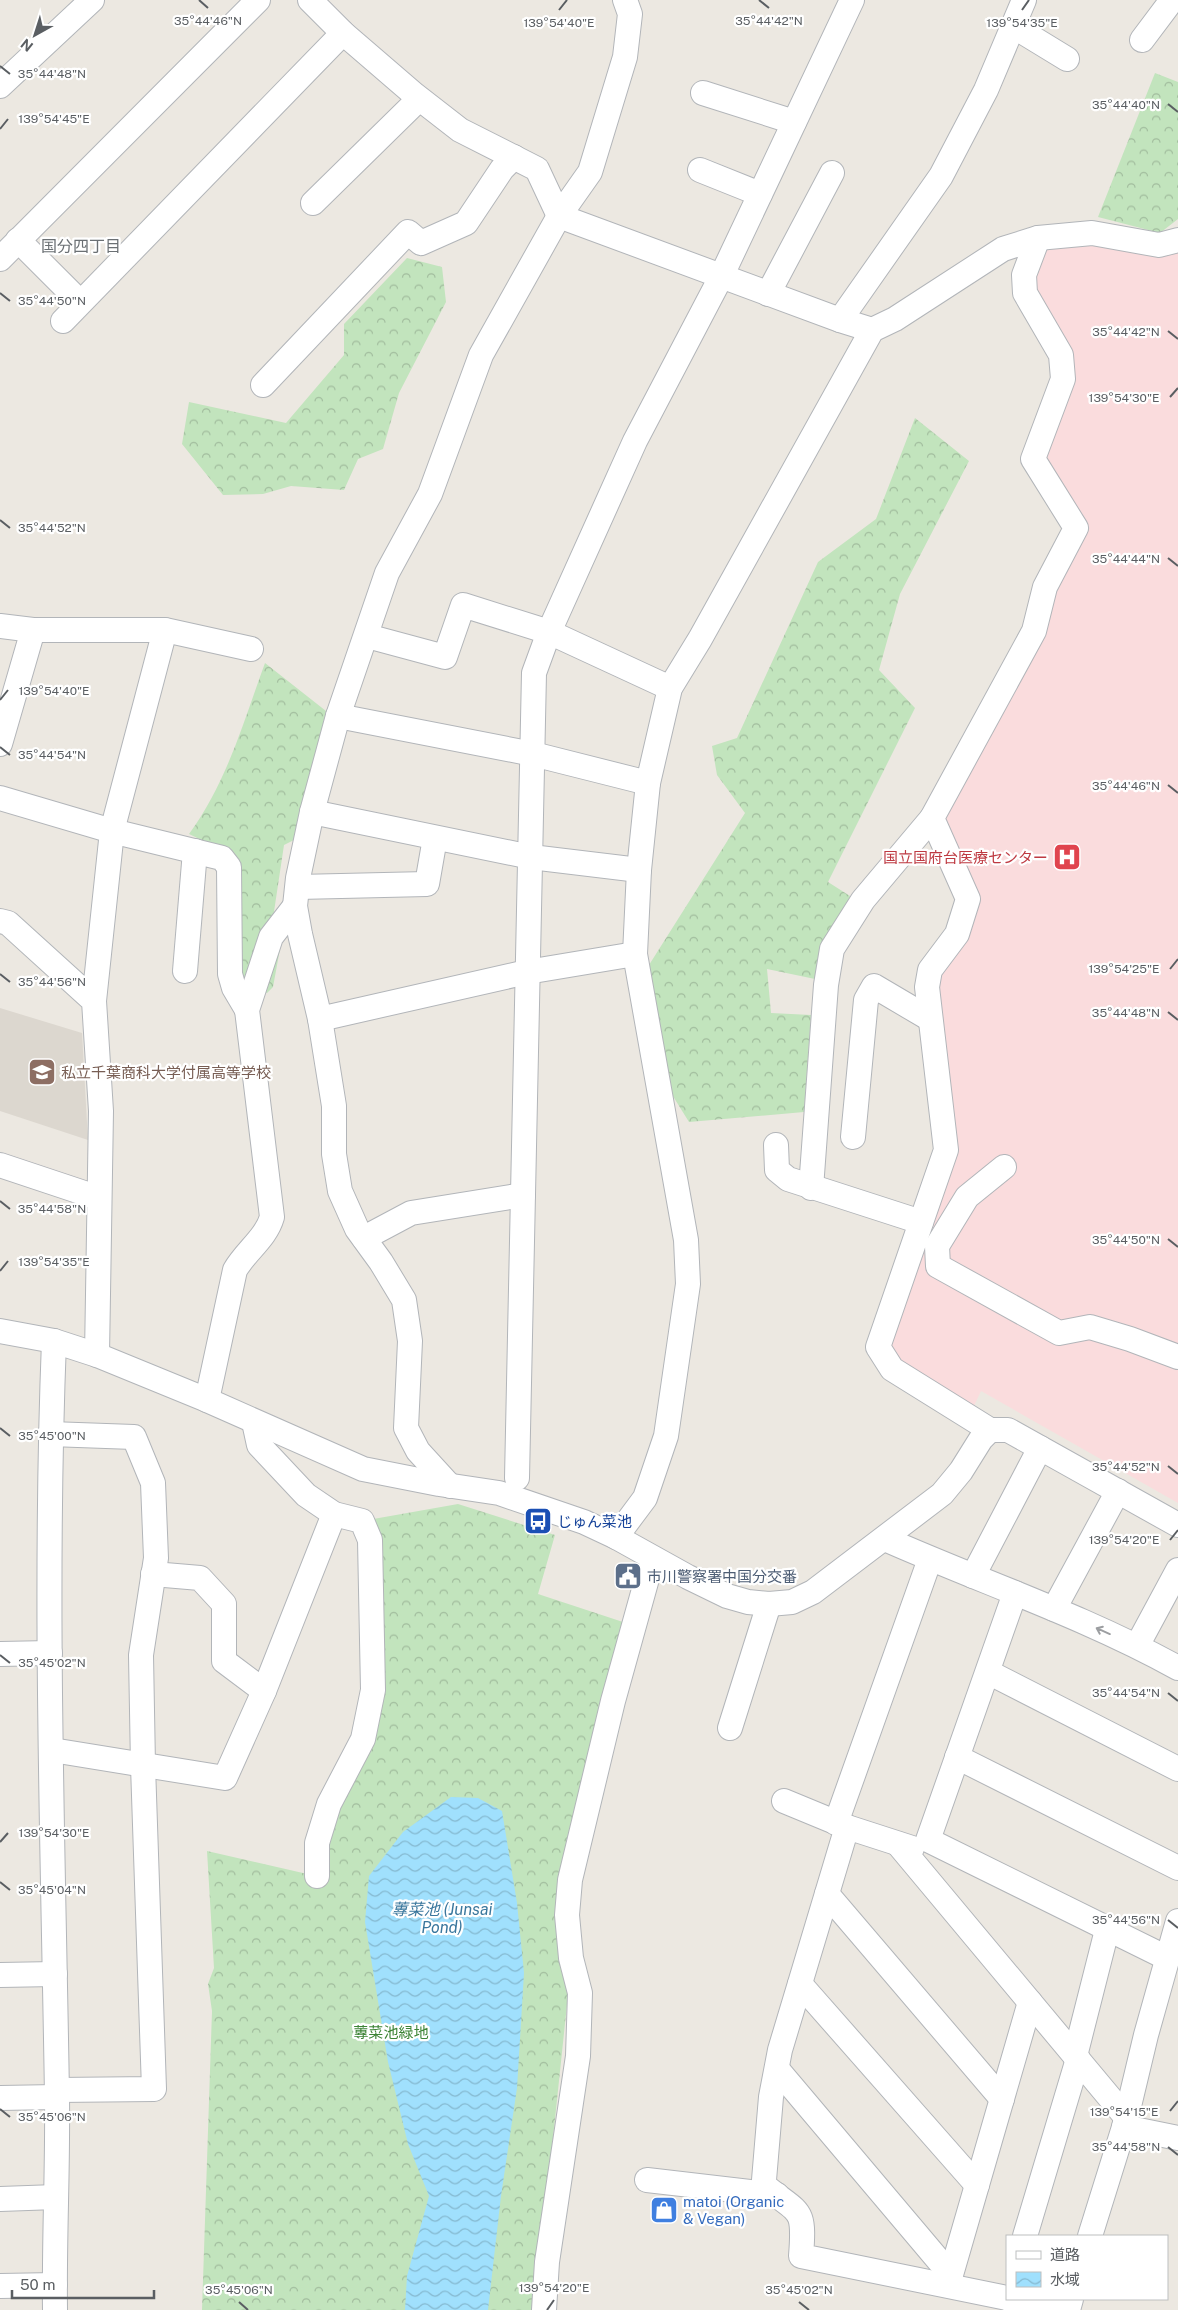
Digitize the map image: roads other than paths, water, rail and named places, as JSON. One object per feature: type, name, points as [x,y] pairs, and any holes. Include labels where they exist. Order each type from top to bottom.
[{"type":"street","points":[[0,86],[92,0]]},
{"type":"street","points":[[0,259],[258,0]]},
{"type":"street","points":[[310,0],[343,33],[419,99],[460,130],[537,169],[559,216],[721,277],[872,330]]},
{"type":"street","points":[[450,1486],[418,1450],[406,1428],[410,1341],[404,1300],[382,1262],[357,1229],[340,1191],[334,1154],[334,1106],[320,1019],[300,934],[296,896],[312,812],[338,716],[367,636],[387,573],[430,494],[481,356],[559,216],[590,172],[625,57],[630,14],[625,0]]},
{"type":"street","points":[[517,1478],[534,674],[549,632],[635,441],[721,277],[852,0]]},
{"type":"street","points":[[840,320],[942,176],[986,90],[1024,0]]},
{"type":"street","points":[[1142,40],[1172,0]]},
{"type":"street","points":[[1013,26],[1068,59]]},
{"type":"street","points":[[63,321],[343,33]]},
{"type":"street","points":[[703,93],[794,122]]},
{"type":"street","points":[[313,203],[419,99]]},
{"type":"street","points":[[263,385],[408,232],[421,243],[466,222],[502,170],[514,157]]},
{"type":"street","points":[[700,170],[760,194]]},
{"type":"street","points":[[768,294],[832,173]]},
{"type":"street","points":[[616,1537],[645,1498],[666,1436],[688,1284],[686,1240],[635,954],[639,870],[648,783],[670,688],[700,639],[872,330],[895,320],[1004,249],[1038,238],[1092,233],[1159,244],[1178,240]]},
{"type":"street","points":[[811,1188],[826,985],[832,949],[863,900],[932,818],[1034,631],[1044,587],[1076,528],[1033,458],[1063,379],[1061,355],[1024,293],[1024,275],[1038,238]]},
{"type":"street","points":[[18,240],[80,302]]},
{"type":"street","points":[[367,636],[445,658],[463,605],[549,632],[670,688]]},
{"type":"street","points":[[0,626],[32,630],[164,630],[251,649]]},
{"type":"street","points":[[0,744],[32,630]]},
{"type":"street","points":[[97,1355],[101,1111],[94,1001],[112,830],[164,630]]},
{"type":"street","points":[[338,716],[533,754],[648,783]]},
{"type":"street","points":[[0,798],[112,830],[222,858],[229,867],[230,974],[234,988],[247,1010],[272,1217],[268,1230],[243,1257],[235,1270],[207,1400]]},
{"type":"street","points":[[312,812],[531,857],[639,870]]},
{"type":"street","points":[[932,818],[968,899],[957,934],[930,970],[927,987],[946,1150],[878,1347],[892,1369],[990,1430],[1008,1430],[1178,1525]]},
{"type":"street","points":[[296,896],[427,884],[435,838]]},
{"type":"street","points":[[185,971],[195,852]]},
{"type":"street","points":[[247,1010],[271,937],[296,896]]},
{"type":"street","points":[[0,921],[8,923],[94,1001]]},
{"type":"street","points":[[320,1019],[527,972],[635,954]]},
{"type":"street","points":[[853,1138],[866,1000],[874,986],[930,1019]]},
{"type":"street","points":[[776,1144],[777,1170],[788,1179],[921,1222]]},
{"type":"street","points":[[0,1165],[99,1198]]},
{"type":"street","points":[[1004,1168],[967,1197],[936,1246],[938,1266],[1059,1333],[1090,1327],[1130,1339],[1178,1357]]},
{"type":"street","points":[[364,1238],[411,1213],[523,1196]]},
{"type":"street","points":[[0,1319],[0,1331],[54,1341],[97,1355],[207,1400],[363,1468],[515,1497],[584,1522],[727,1596],[748,1602],[769,1604],[792,1602],[805,1597],[884,1539],[950,1486],[981,1439],[990,1430]]},
{"type":"street","points":[[54,1341],[50,1434],[50,1653],[57,2094],[55,2310]]},
{"type":"street","points":[[254,1422],[260,1445],[306,1495],[334,1514],[362,1521],[370,1540],[373,1690],[363,1739],[329,1804],[317,1843],[317,1876]]},
{"type":"street","points":[[0,2098],[154,2089],[141,1656],[156,1558],[153,1483],[134,1436],[50,1434]]},
{"type":"street","points":[[973,1576],[1040,1448]]},
{"type":"street","points":[[1054,1609],[1118,1491]]},
{"type":"street","points":[[52,1750],[225,1778],[264,1691],[334,1514]]},
{"type":"street","points":[[884,1539],[1054,1609],[1137,1646],[1178,1668]]},
{"type":"street","points":[[544,2310],[547,2262],[578,2056],[580,1993],[571,1958],[568,1924],[570,1880],[613,1701],[654,1559]]},
{"type":"street","points":[[930,1559],[841,1825],[827,1894],[780,2050],[771,2097],[764,2180],[766,2186],[777,2196],[789,2202],[797,2211],[804,2225],[801,2256],[949,2280],[1006,2298]]},
{"type":"street","points":[[1137,1646],[1178,1570]]},
{"type":"street","points":[[153,1574],[200,1578],[224,1604],[224,1661],[264,1691]]},
{"type":"street","points":[[784,1801],[841,1825],[918,1850],[929,1841],[1015,1593]]},
{"type":"street","points":[[730,1728],[769,1604]]},
{"type":"street","points":[[0,1654],[50,1653]]},
{"type":"street","points":[[988,1672],[1178,1769]]},
{"type":"street","points":[[957,1757],[1178,1868]]},
{"type":"street","points":[[929,1841],[1167,1958]]},
{"type":"street","points":[[898,1844],[1076,2058],[1125,2122],[1178,2138]]},
{"type":"street","points":[[827,1894],[1002,2099]]},
{"type":"street","points":[[1090,2235],[1125,2122],[1141,2054],[1178,1921]]},
{"type":"street","points":[[1025,2235],[1076,2058],[1107,1930]]},
{"type":"street","points":[[0,1975],[55,1974]]},
{"type":"street","points":[[800,1984],[977,2185]]},
{"type":"street","points":[[949,2280],[1030,2002]]},
{"type":"street","points":[[777,2069],[949,2280]]},
{"type":"street","points":[[647,2180],[777,2196]]},
{"type":"street","points":[[0,2199],[56,2198]]},
{"type":"street","points":[[0,2286],[55,2285]]},
{"type":"street","points":[[1015,2300],[1054,2310]]},
{"type":"water","name":"蓴菜池 (Junsai Pond)","points":[[451,1797],[478,1798],[502,1811],[517,1903],[524,1973],[517,2088],[501,2196],[488,2310],[405,2310],[407,2276],[429,2196],[408,2144],[388,2062],[365,1922],[369,1876],[403,1832]]},
{"type":"place","name":"国立国府台医療センター","points":[[1067,857]]},
{"type":"place","name":"私立千葉商科大学付属高等学校","points":[[42,1072]]},
{"type":"place","name":"じゅん菜池","points":[[538,1521]]},
{"type":"place","name":"市川警察署中国分交番","points":[[628,1576]]},
{"type":"place","name":"matoi (Organic & Vegan)","points":[[664,2210]]},
{"type":"district","name":"国分四丁目","points":[[81,246]]},
{"type":"park label","name":"蓴菜池緑地","points":[[391,2032]]}]
